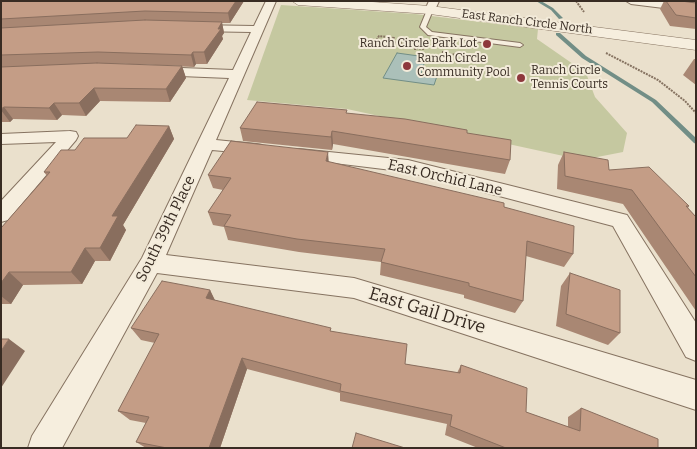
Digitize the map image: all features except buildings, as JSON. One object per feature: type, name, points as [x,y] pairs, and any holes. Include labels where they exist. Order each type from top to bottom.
[{"type":"street","name":"South 39th Place","points":[[44,448],[151,263],[271,1]]},
{"type":"street","name":"East Ranch Circle North","points":[[298,1],[432,6],[696,45]]},
{"type":"street","points":[[632,1],[696,9]]},
{"type":"street","points":[[186,27],[259,29]]},
{"type":"street","points":[[142,71],[237,74]]},
{"type":"street","points":[[1,139],[70,136],[1,215]]},
{"type":"street","name":"East Orchid Lane","points":[[207,144],[408,166],[620,220],[696,348]]},
{"type":"street","name":"East Gail Drive","points":[[151,263],[354,288],[696,395]]},
{"type":"lane","points":[[432,6],[424,27],[430,34],[520,45]]},
{"type":"path","points":[[576,1],[585,14],[586,30],[590,44],[662,82],[696,113]]},
{"type":"path","points":[[393,41],[394,38],[379,36],[376,41],[417,44],[419,40]]},
{"type":"path","points":[[415,50],[415,48],[428,50]]},
{"type":"path","points":[[438,50],[444,51],[442,62],[446,62],[448,55]]},
{"type":"path","points":[[443,55],[458,54]]},
{"type":"green space","points":[[281,5],[415,14],[538,29],[537,39],[586,73],[595,97],[627,133],[623,152],[582,160],[347,109],[247,100]]},
{"type":"water","name":"Ranch Circle Community Pool","points":[[397,53],[426,57],[421,74],[437,76],[434,85],[383,78]]},
{"type":"waterway","points":[[538,1],[552,9],[561,18]]},
{"type":"waterway","points":[[558,34],[584,57],[654,101],[696,142]]},
{"type":"place","name":"Ranch Circle Park Lot","points":[[487,44]]},
{"type":"place","name":"Ranch Circle Community Pool","points":[[407,66]]},
{"type":"place","name":"Ranch Circle Tennis Courts","points":[[521,78]]}]
